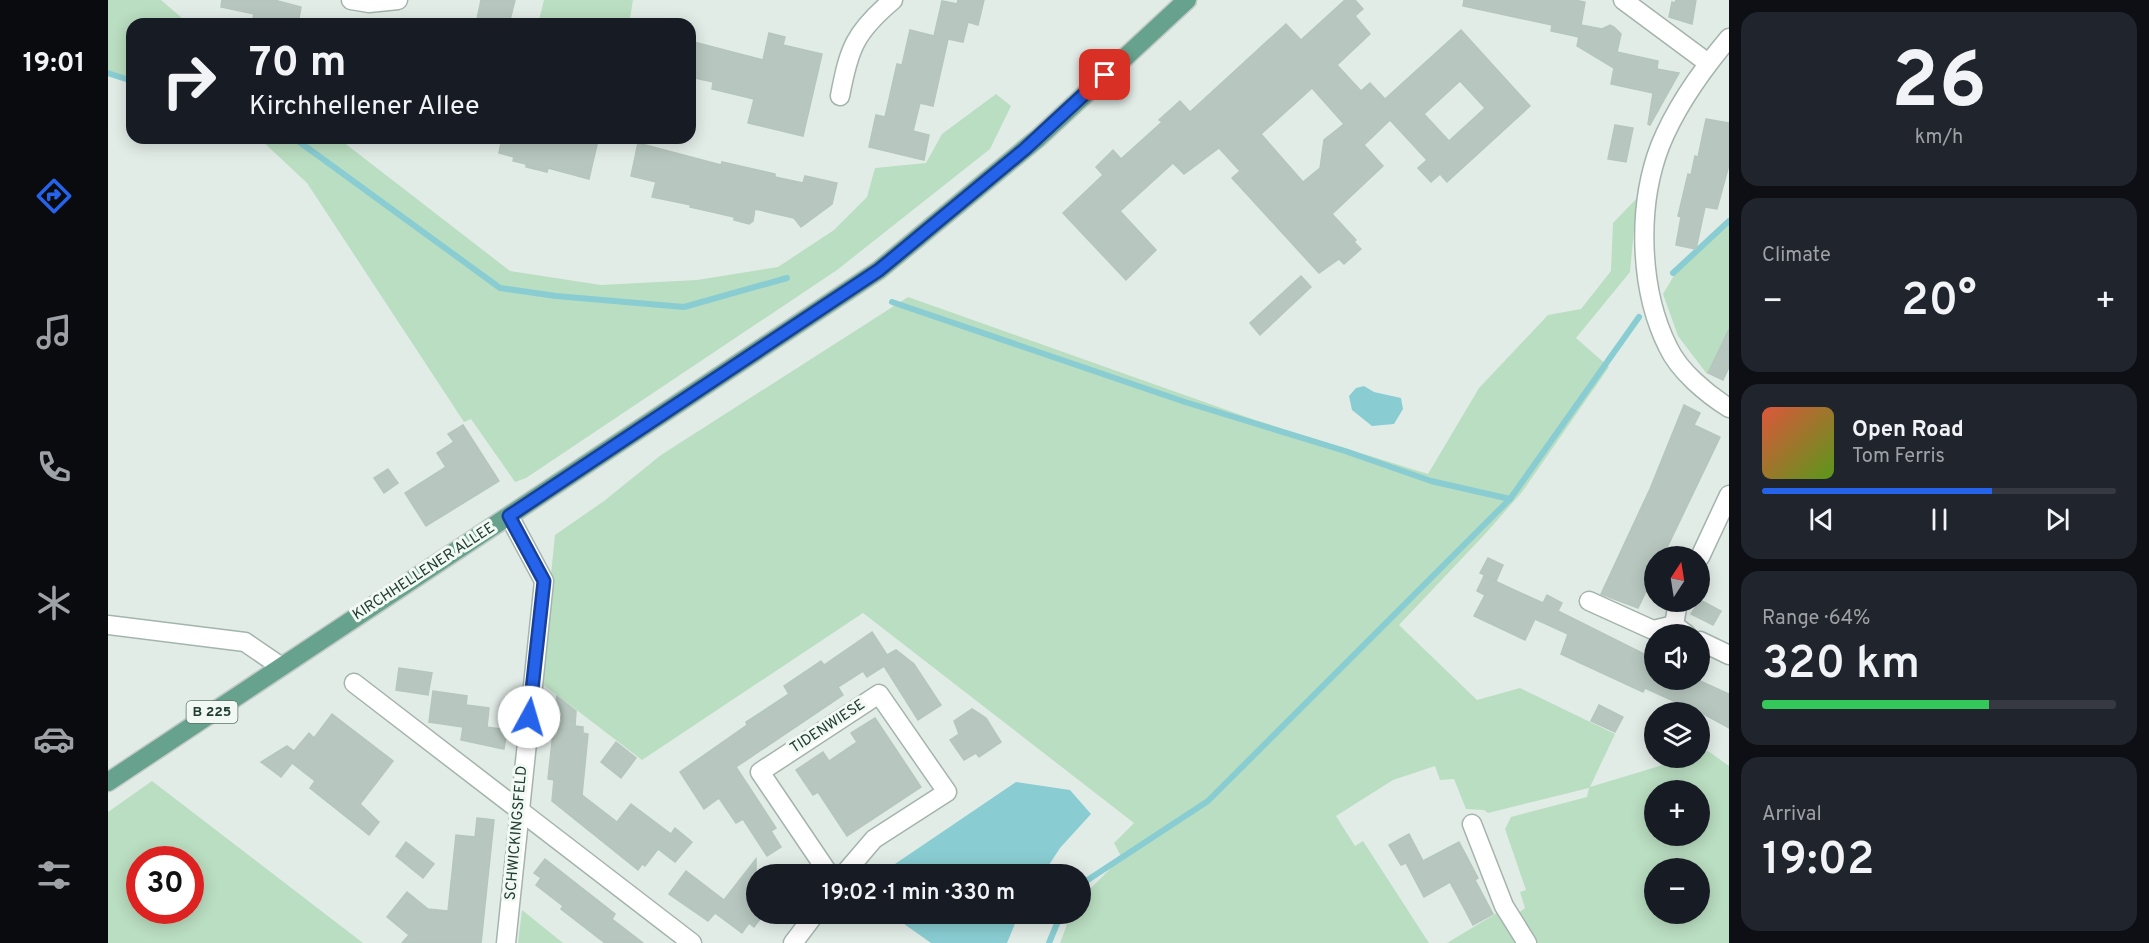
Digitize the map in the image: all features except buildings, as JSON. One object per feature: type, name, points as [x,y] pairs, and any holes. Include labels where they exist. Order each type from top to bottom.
[{"type":"main road","name":"KIRCHHELLENER ALLEE","points":[[108,782],[879,270],[1038,138],[1187,0]]},
{"type":"street","points":[[351,0],[369,3],[398,0]]},
{"type":"street","points":[[840,96],[848,56],[854,43],[869,20],[893,0]]},
{"type":"street","points":[[1623,0],[1708,63]]},
{"type":"street","points":[[1729,38],[1708,63],[1678,110],[1660,147],[1650,190],[1643,251],[1647,278],[1668,349],[1692,378],[1714,399],[1729,408]]},
{"type":"street","points":[[1705,546],[1729,495]]},
{"type":"street","name":"SCHWICKINGSFELD","points":[[506,943],[518,807],[544,581],[509,516]]},
{"type":"street","points":[[1589,601],[1644,626]]},
{"type":"street","points":[[108,625],[245,642],[280,666]]},
{"type":"street","points":[[1710,646],[1729,655]]},
{"type":"street","points":[[354,683],[692,943]]},
{"type":"street","name":"TIDENWIESE","points":[[822,864],[760,772],[879,694],[947,792],[874,839],[853,864]]},
{"type":"street","points":[[1472,824],[1504,906],[1527,943]]},
{"type":"street","points":[[793,943],[807,924]]},
{"type":"green space","points":[[108,0],[161,0],[182,18],[126,18],[126,77],[108,70]]},
{"type":"green space","points":[[544,0],[633,0],[630,18],[540,18]]},
{"type":"green space","points":[[996,94],[1011,106],[990,149],[837,270],[526,478],[515,482],[471,419],[464,422],[307,183],[265,144],[346,144],[510,271],[601,285],[697,280],[778,267],[834,230],[867,197],[875,168],[926,163],[942,134]]},
{"type":"green space","points":[[1637,198],[1630,272],[1576,338],[1609,367],[1522,492],[1399,625],[1477,700],[1520,688],[1615,734],[1590,787],[1653,768],[1710,768],[1710,752],[1729,766],[1729,943],[1531,943],[1516,915],[1525,908],[1520,892],[1526,890],[1505,829],[1511,817],[1587,797],[1589,788],[1488,813],[1484,810],[1466,809],[1454,779],[1440,780],[1435,766],[1393,780],[1336,816],[1355,846],[1363,841],[1429,943],[1060,943],[1067,924],[1091,924],[1091,888],[1112,867],[1123,860],[1114,843],[1134,823],[863,613],[642,760],[540,682],[555,535],[604,501],[661,455],[908,297],[1255,420],[1428,474],[1479,388],[1548,315],[1581,309],[1611,271],[1613,223]]},
{"type":"green space","points":[[1729,224],[1729,340],[1724,338],[1707,374],[1678,336],[1663,294],[1675,274]]},
{"type":"green space","points":[[152,781],[363,943],[108,943],[108,812]]},
{"type":"green space","points":[[522,910],[563,943],[518,943]]},
{"type":"green space","points":[[1500,911],[1521,943],[1447,943]]},
{"type":"water","points":[[1364,386],[1374,392],[1401,398],[1403,409],[1394,424],[1372,426],[1352,410],[1349,396],[1356,388]]},
{"type":"water","points":[[1016,782],[1070,790],[1091,814],[1060,848],[1050,864],[895,864]]},
{"type":"water","points":[[904,924],[1015,924],[1007,943],[931,943]]},
{"type":"waterway","points":[[108,73],[126,79]]},
{"type":"waterway","points":[[302,144],[500,288],[556,296],[684,307],[787,278]]},
{"type":"waterway","points":[[1673,273],[1729,221]]},
{"type":"waterway","points":[[892,302],[1185,402],[1345,451],[1431,481],[1510,499],[1639,317]]},
{"type":"waterway","points":[[1091,878],[1208,801],[1510,499]]},
{"type":"waterway","points":[[1049,943],[1057,924]]},
{"type":"route","points":[[529,717],[544,581],[509,516],[879,270],[1038,138],[1105,75]]}]
